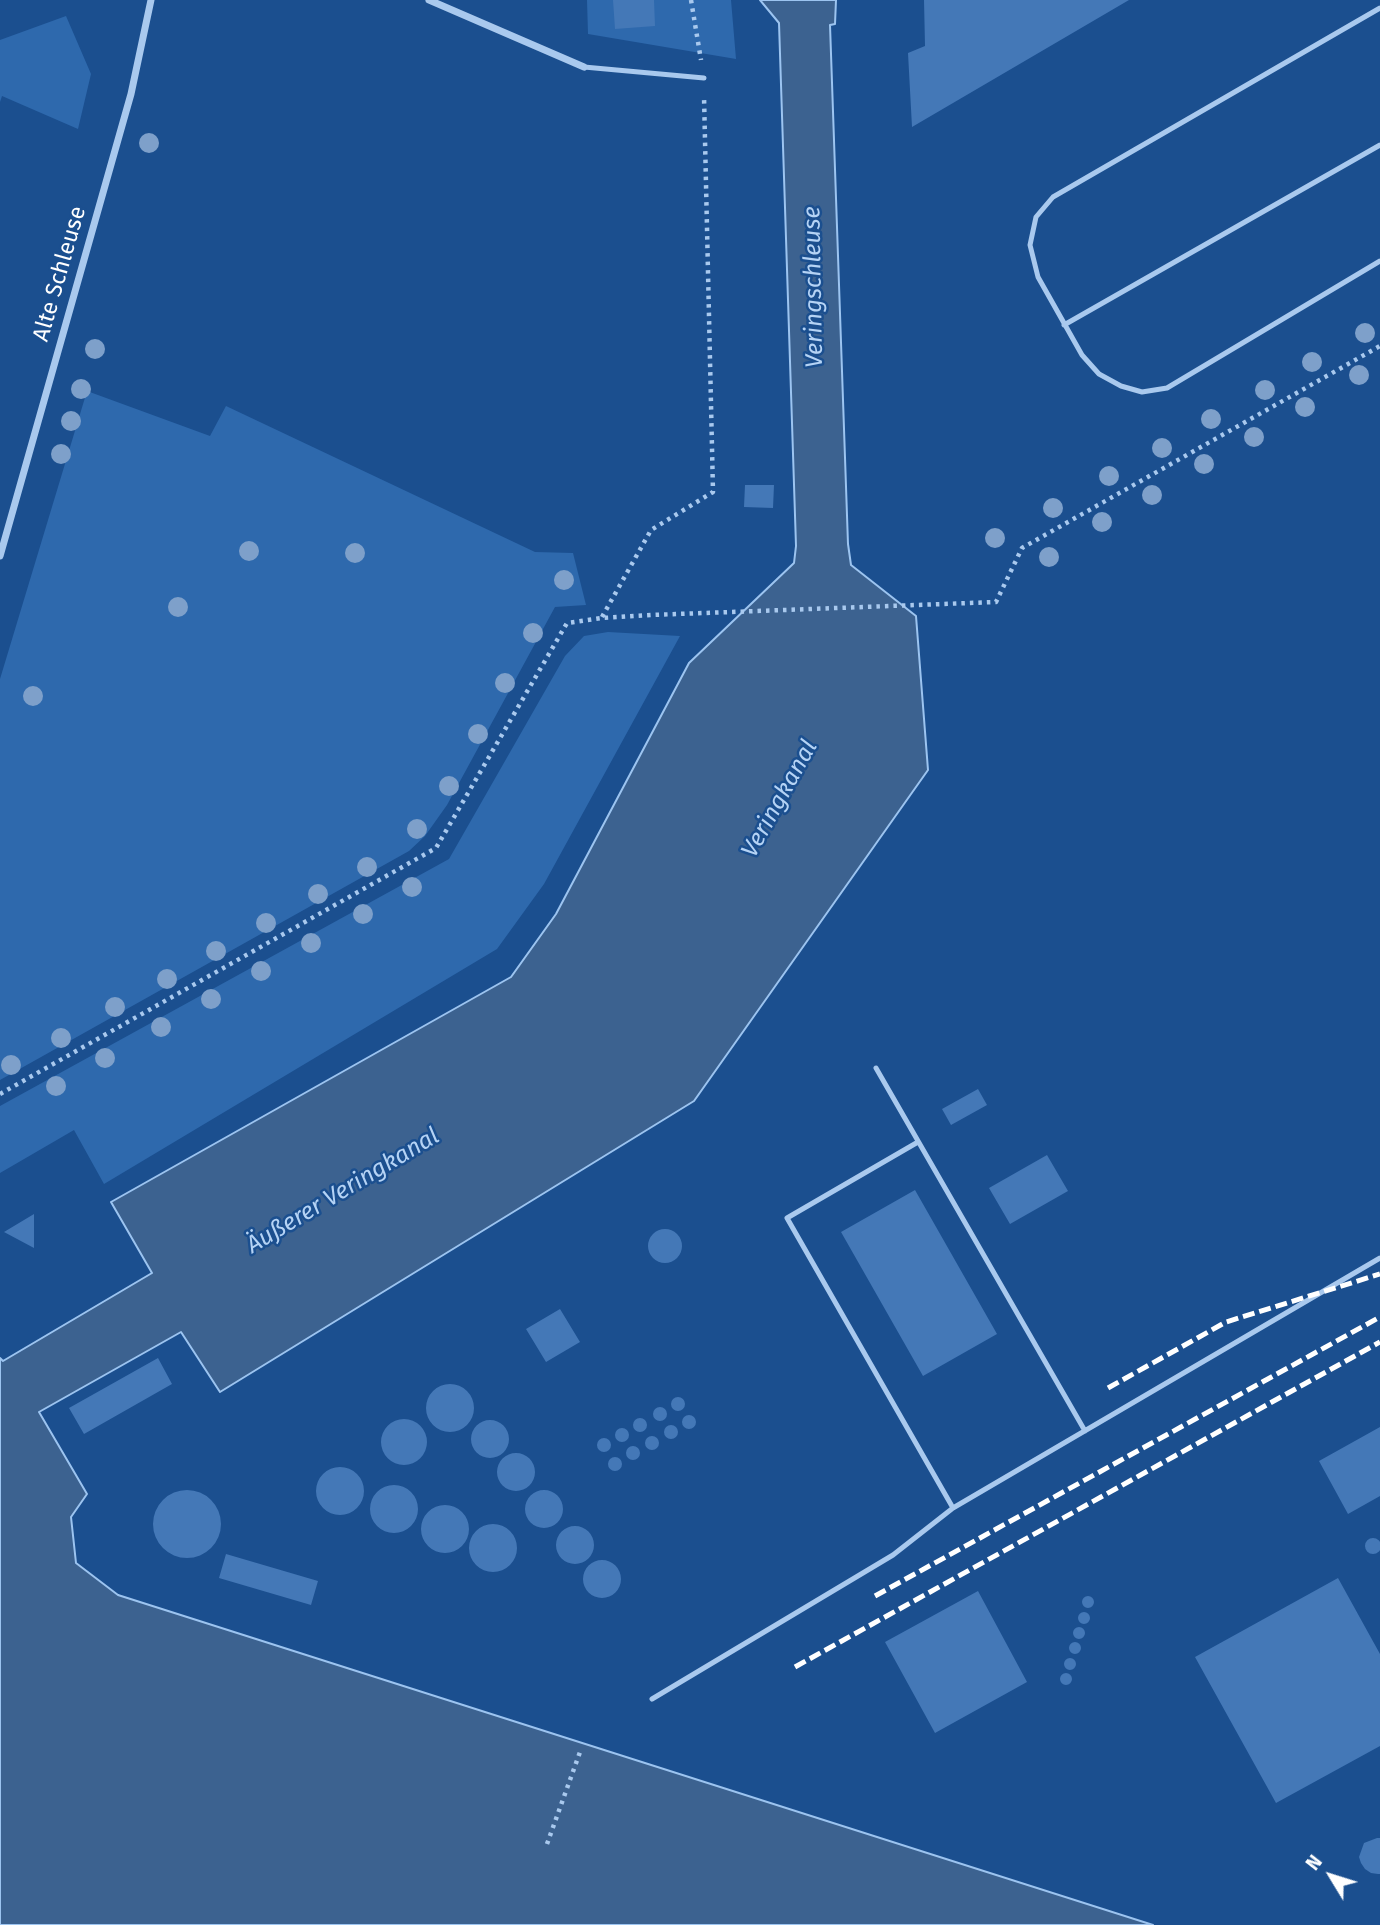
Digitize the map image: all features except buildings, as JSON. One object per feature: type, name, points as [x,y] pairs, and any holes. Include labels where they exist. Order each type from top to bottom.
[{"type":"street","name":"Alte Schleuse","points":[[0,556],[131,94],[152,0]]},
{"type":"street","points":[[429,0],[584,67]]},
{"type":"lane","points":[[1380,8],[1053,198],[1036,217],[1030,245],[1038,277],[1082,355],[1099,374],[1121,386],[1142,392],[1167,387],[1380,261]]},
{"type":"lane","points":[[584,67],[704,78]]},
{"type":"lane","points":[[1064,325],[1380,145]]},
{"type":"lane","points":[[876,1068],[1085,1431]]},
{"type":"lane","points":[[918,1142],[787,1218],[953,1508]]},
{"type":"lane","points":[[652,1699],[894,1555],[953,1508],[1380,1258]]},
{"type":"path","points":[[602,618],[651,530],[713,492],[704,78],[691,0]]},
{"type":"path","points":[[0,1094],[436,848],[567,623],[650,615],[996,602],[1023,548],[1380,346]]},
{"type":"path","points":[[547,1844],[580,1752]]},
{"type":"shaded area","points":[[587,0],[731,0],[736,59],[588,34]]},
{"type":"shaded area","points":[[66,16],[91,74],[78,129],[2,96],[0,102],[0,40]]},
{"type":"shaded area","points":[[87,391],[210,436],[226,406],[535,552],[573,553],[586,605],[555,607],[447,805],[425,836],[409,851],[0,1080],[0,679]]},
{"type":"shaded area","points":[[608,632],[680,636],[544,884],[497,949],[104,1184],[74,1130],[0,1173],[0,1106],[449,859],[565,656],[584,636]]},
{"type":"water","points":[[760,0],[836,0],[835,24],[830,25],[848,544],[851,565],[916,616],[928,770],[694,1101],[220,1392],[181,1332],[39,1412],[87,1494],[71,1517],[76,1563],[118,1595],[1153,1925],[0,1925],[0,1358],[3,1361],[152,1273],[111,1202],[511,977],[556,914],[689,663],[794,563],[796,546],[779,23]]},
{"type":"railway","points":[[1108,1388],[1226,1322],[1380,1274]]},
{"type":"railway","points":[[875,1596],[1380,1317]]},
{"type":"railway","points":[[795,1667],[1380,1342]]},
{"type":"water label","name":"Veringschleuse","points":[[814,287]]},
{"type":"water label","name":"Veringkanal","points":[[780,799]]},
{"type":"water label","name":"Äußerer Veringkanal","points":[[343,1191]]}]
